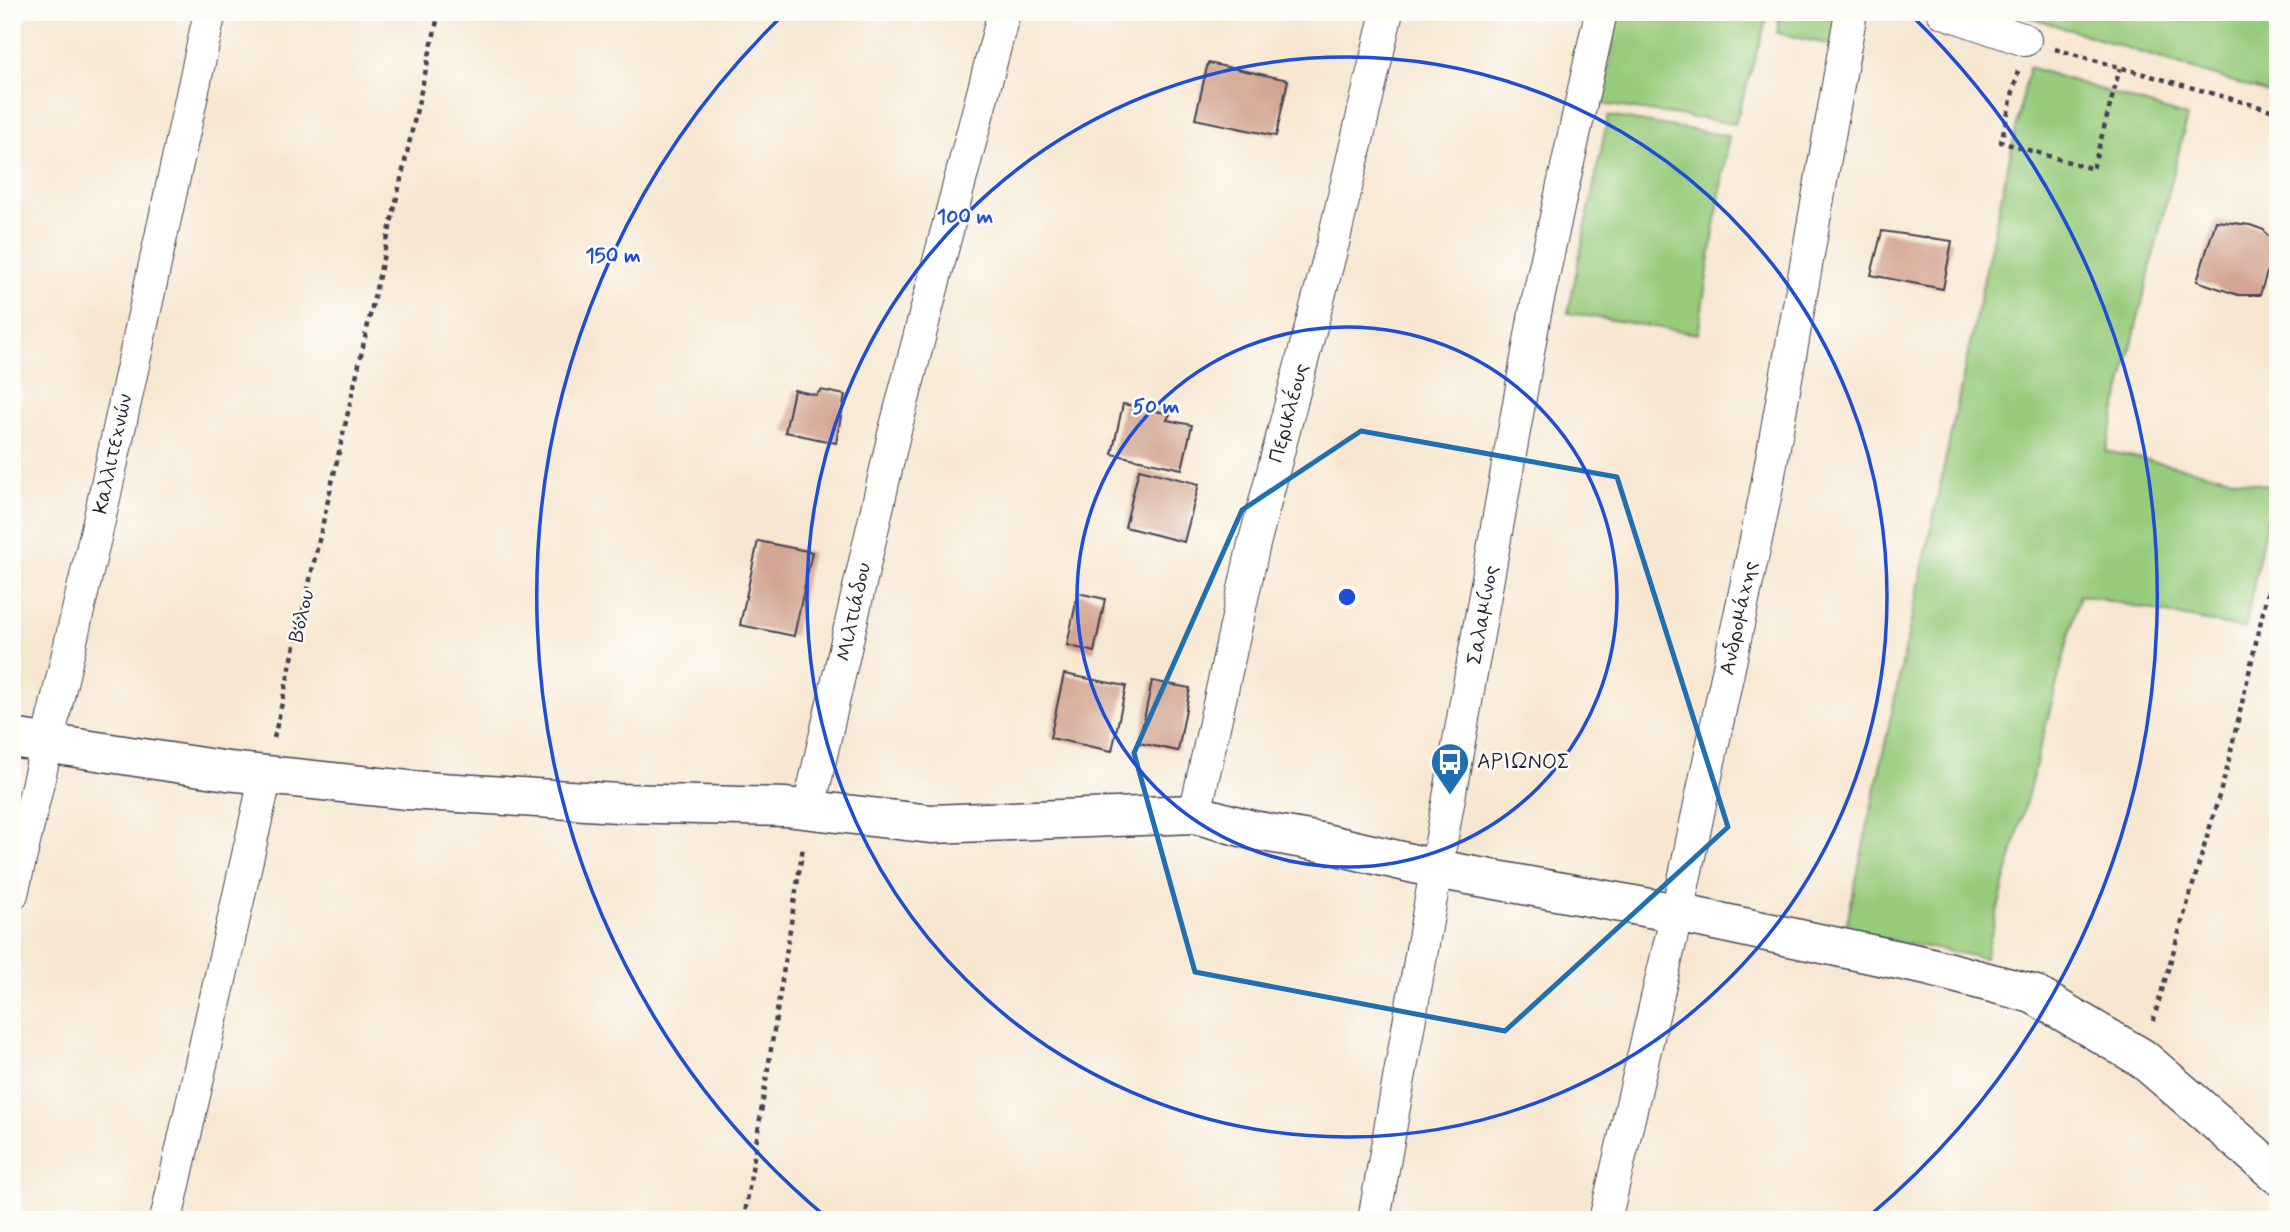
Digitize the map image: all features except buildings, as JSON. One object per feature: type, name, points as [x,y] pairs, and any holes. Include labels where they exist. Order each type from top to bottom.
[{"type":"street","name":"Καλλιτεχνών","points":[[12,894],[30,741],[211,12]]},
{"type":"street","name":"Μιλτιάδου","points":[[809,808],[894,434],[1004,12]]},
{"type":"street","name":"Περικλέους","points":[[1195,814],[1253,548],[1334,243],[1387,12]]},
{"type":"street","name":"Σαλαμίνος","points":[[1374,1220],[1535,313],[1601,12]]},
{"type":"street","name":"Ανδρομάχης","points":[[1605,1220],[1677,913],[1765,497],[1851,12]]},
{"type":"street","points":[[1943,12],[2025,40]]},
{"type":"street","points":[[30,741],[266,775],[408,790],[618,803],[809,808],[931,824],[1195,814],[1252,830],[1320,842],[1436,869],[1677,913],[1927,966],[2033,994],[2142,1058],[2278,1175]]},
{"type":"street","points":[[166,1220],[266,775]]},
{"type":"path","name":"Βόλου","points":[[266,775],[439,12]]},
{"type":"path","points":[[2120,68],[2093,169],[2001,142],[2025,40],[2278,112]]},
{"type":"path","points":[[2142,1058],[2226,772],[2278,547]]},
{"type":"path","points":[[744,1220],[809,808]]},
{"type":"highlighted area","points":[[1361,431],[1617,477],[1728,827],[1505,1031],[1195,972],[1134,753],[1242,510]]},
{"type":"green space","points":[[1618,12],[1769,12],[1735,124],[1602,104]]},
{"type":"green space","points":[[1780,12],[1838,12],[1831,45],[1777,33]]},
{"type":"green space","points":[[2024,12],[2278,12],[2278,96],[2023,15]]},
{"type":"green space","points":[[2029,67],[2187,117],[2106,451],[2273,487],[2245,629],[2080,595],[1985,958],[1845,932]]},
{"type":"green space","points":[[1608,116],[1729,136],[1698,334],[1568,313]]},
{"type":"place","name":"ΑΡΙΩΝΟΣ","points":[[1450,796]]}]
